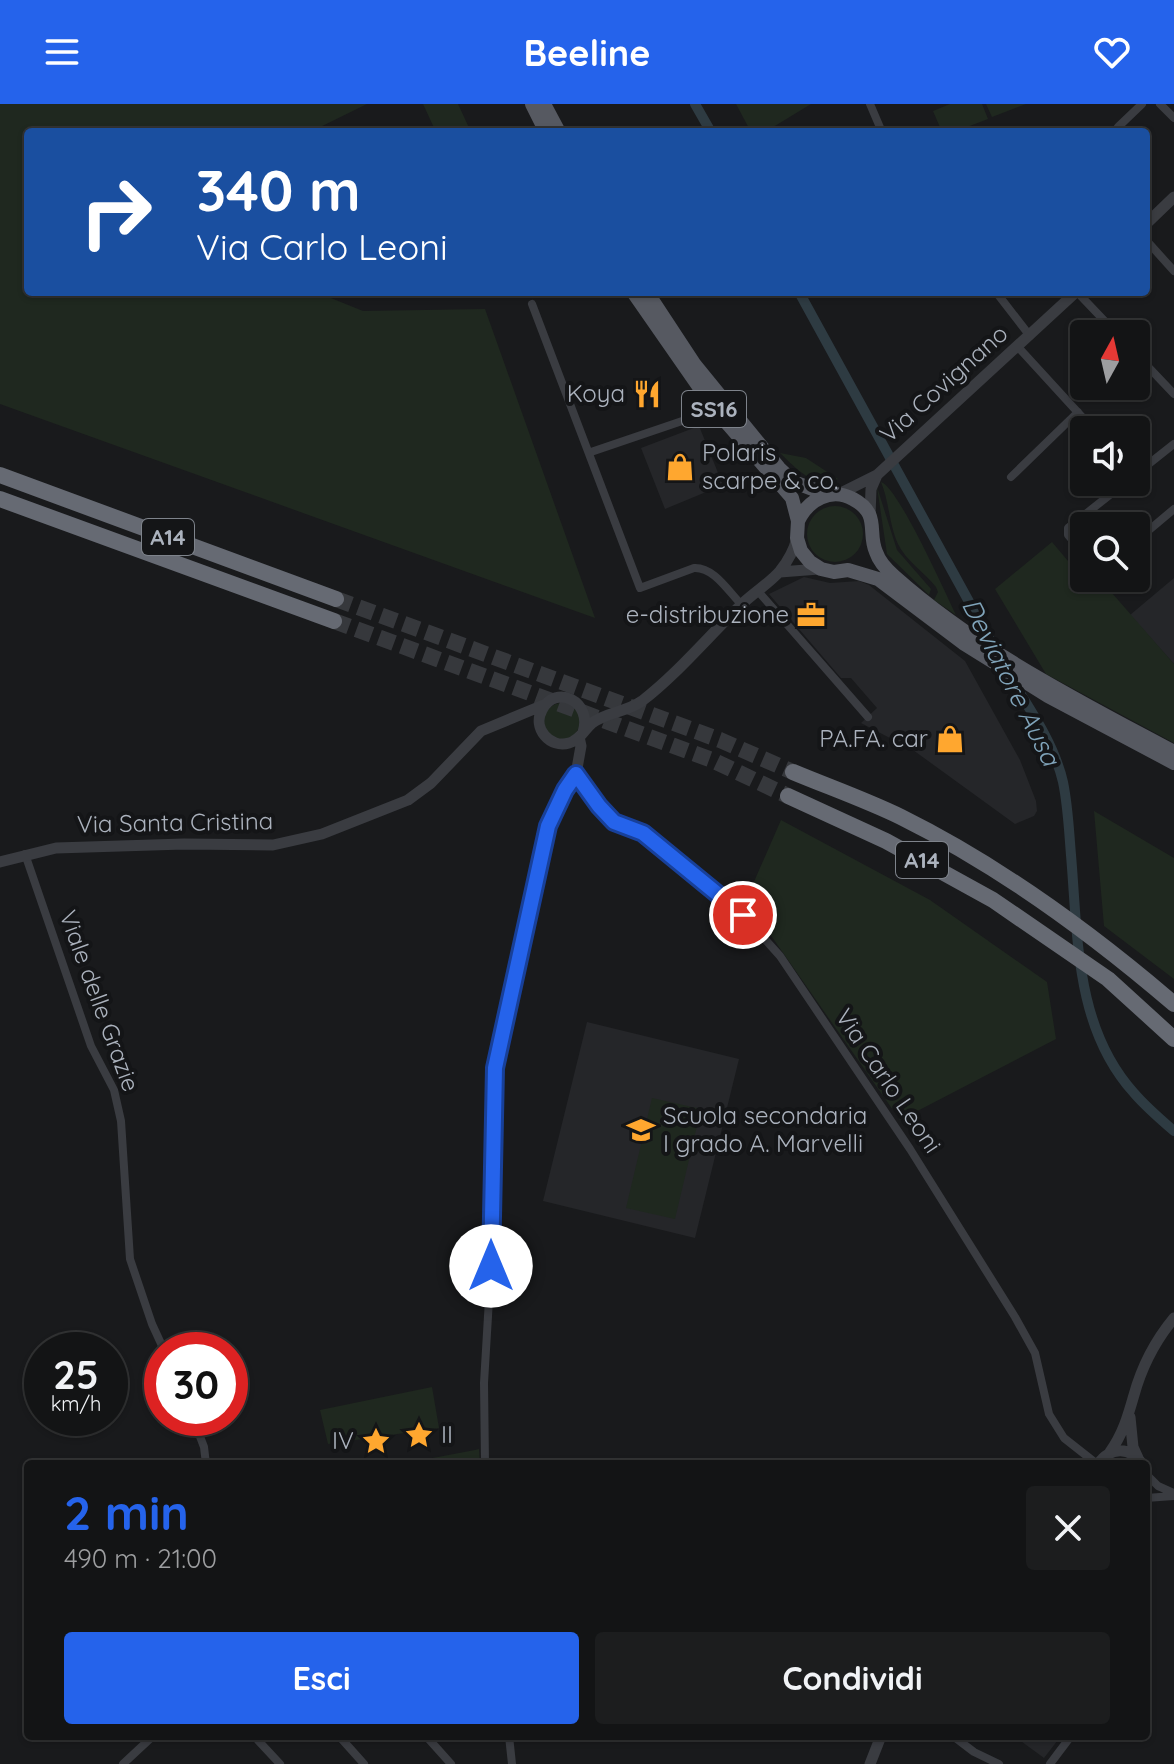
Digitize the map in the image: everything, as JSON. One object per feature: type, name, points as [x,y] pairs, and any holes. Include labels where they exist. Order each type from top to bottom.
[{"type":"highway","name":"A14","points":[[0,475],[336,599]]},
{"type":"highway","name":"A14","points":[[0,499],[334,621]]},
{"type":"highway","name":"A14","points":[[793,772],[901,817],[1006,877],[1119,957],[1174,1004]]},
{"type":"highway","name":"A14","points":[[788,796],[900,848],[993,900],[1108,979],[1174,1039]]},
{"type":"main road","points":[[532,104],[544,128]]},
{"type":"main road","points":[[544,104],[557,128]]},
{"type":"main road","name":"SS16","points":[[636,296],[713,407],[792,498],[798,521],[797,538]]},
{"type":"main road","name":"SS16","points":[[650,296],[695,365],[779,468],[794,482],[851,498],[862,505],[870,516]]},
{"type":"main road","points":[[798,521],[810,504],[833,494]]},
{"type":"main road","points":[[870,516],[875,551],[892,574],[963,636],[1174,752]]},
{"type":"main road","points":[[797,538],[801,551],[810,562],[834,572],[848,570],[859,563],[868,554],[873,541]]},
{"type":"main road","points":[[848,570],[878,579],[1048,696],[1174,763]]},
{"type":"street","points":[[870,104],[880,128]]},
{"type":"street","points":[[1118,127],[1142,104]]},
{"type":"street","points":[[1160,104],[1174,118]]},
{"type":"street","points":[[1150,220],[1174,197]]},
{"type":"street","points":[[1150,244],[1174,271]]},
{"type":"street","points":[[999,296],[1030,336]]},
{"type":"street","name":"Via Covignano","points":[[833,494],[877,475],[1073,296]]},
{"type":"street","points":[[1081,296],[1104,320]]},
{"type":"street","points":[[532,304],[591,452],[640,588],[694,568],[702,568],[710,572],[741,604]]},
{"type":"street","points":[[1018,347],[1082,416]]},
{"type":"street","points":[[1150,369],[1174,394]]},
{"type":"street","points":[[591,452],[713,407]]},
{"type":"street","points":[[1011,477],[1078,412]]},
{"type":"street","points":[[1150,463],[1174,444]]},
{"type":"street","name":"Via Covignano","points":[[870,516],[871,489],[877,475]]},
{"type":"street","points":[[1088,512],[1108,496]]},
{"type":"street","points":[[1150,529],[1174,509]]},
{"type":"street","points":[[559,744],[566,744],[581,735],[592,723],[611,713],[639,703],[741,604],[780,572],[797,538]]},
{"type":"street","points":[[780,572],[821,569]]},
{"type":"street","points":[[757,590],[868,717]]},
{"type":"street","points":[[576,774],[573,761],[559,744],[542,731],[539,717],[546,704],[566,698],[591,710],[611,713]]},
{"type":"street","name":"Via Santa Cristina","points":[[0,862],[25,854],[72,847],[273,845],[322,834],[408,800],[431,783],[481,731],[506,718],[546,704]]},
{"type":"street","points":[[485,1460],[484,1383],[491,1266],[495,1068],[548,826],[576,774],[586,717],[579,704]]},
{"type":"street","points":[[506,718],[524,720],[542,731]]},
{"type":"street","name":"Via Carlo Leoni","points":[[576,774],[614,822],[643,833],[689,868],[743,915],[780,956],[910,1149],[1015,1317],[1035,1353],[1049,1414],[1064,1438],[1093,1460]]},
{"type":"street","name":"Viale delle Grazie","points":[[25,854],[91,1046],[114,1090],[121,1121],[130,1259],[156,1332]]},
{"type":"street","points":[[1102,1460],[1110,1452],[1130,1413],[1141,1373],[1156,1340],[1174,1318]]},
{"type":"street","points":[[1130,1413],[1130,1433],[1140,1460]]},
{"type":"street","points":[[200,1436],[206,1460]]},
{"type":"street","points":[[1110,1452],[1125,1451],[1138,1460]]},
{"type":"street","points":[[1150,1478],[1174,1494]]},
{"type":"street","points":[[1150,1497],[1174,1494]]},
{"type":"street","points":[[123,1764],[149,1740]]},
{"type":"street","points":[[258,1740],[280,1764]]},
{"type":"street","points":[[343,1740],[364,1764]]},
{"type":"street","points":[[430,1740],[451,1764]]},
{"type":"street","points":[[509,1740],[512,1764]]},
{"type":"street","points":[[870,1764],[879,1740]]},
{"type":"street","points":[[958,1740],[999,1764]]},
{"type":"street","points":[[1050,1764],[1068,1740]]},
{"type":"shaded area","points":[[0,104],[367,104],[318,128],[24,128],[24,296],[326,296],[363,311],[485,309],[595,618],[0,404]]},
{"type":"shaded area","points":[[423,104],[458,104],[469,128],[434,128]]},
{"type":"shaded area","points":[[736,104],[811,104],[772,128],[749,128]]},
{"type":"shaded area","points":[[950,104],[982,104],[988,119],[964,128],[940,128],[933,111]]},
{"type":"shaded area","points":[[986,104],[1026,104],[992,117]]},
{"type":"shaded area","points":[[699,426],[723,485],[665,509],[641,448]]},
{"type":"shaded area","points":[[780,453],[806,458],[838,479],[829,482],[813,480]]},
{"type":"shaded area","points":[[881,482],[889,488],[909,520],[956,615],[934,600],[938,592],[936,587],[901,550]]},
{"type":"shaded area","points":[[877,487],[897,550],[931,589],[929,595],[887,554]]},
{"type":"shaded area","points":[[835,506],[855,514],[863,534],[855,554],[835,562],[815,554],[807,534],[815,514]]},
{"type":"shaded area","points":[[1052,542],[1070,563],[1070,592],[1111,592],[1174,664],[1174,743],[1046,674],[995,589]]},
{"type":"shaded area","points":[[804,577],[830,583],[859,581],[869,585],[965,661],[1020,760],[1036,801],[1034,816],[1015,824],[913,750],[861,723],[877,708],[851,678],[841,678],[769,594]]},
{"type":"shaded area","points":[[1174,578],[1174,664],[1130,615]]},
{"type":"shaded area","points":[[562,703],[575,708],[580,721],[575,734],[562,739],[549,734],[544,721],[549,708]]},
{"type":"shaded area","points":[[1094,811],[1174,858],[1174,979],[1104,926]]},
{"type":"shaded area","points":[[781,820],[930,900],[1047,982],[1056,1039],[900,1120],[746,900]]},
{"type":"shaded area","name":"Scuola secondaria I grado A. Marvelli","points":[[587,1022],[739,1059],[695,1238],[543,1201]]},
{"type":"shaded area","points":[[652,1098],[701,1109],[675,1219],[626,1208]]},
{"type":"shaded area","points":[[432,1387],[439,1428],[328,1444],[320,1410]]},
{"type":"shaded area","points":[[479,1449],[480,1460],[422,1460]]},
{"type":"shaded area","points":[[1019,1740],[1058,1740],[1044,1758]]},
{"type":"waterway","name":"Deviatore Ausa","points":[[695,104],[709,128]]},
{"type":"waterway","name":"Deviatore Ausa","points":[[801,296],[995,649]]},
{"type":"waterway","name":"Deviatore Ausa","points":[[1008,674],[1047,740],[1063,782],[1078,949],[1090,1011],[1100,1040],[1134,1093],[1174,1131]]},
{"type":"tunnel","points":[[336,599],[720,740],[793,772]]},
{"type":"tunnel","points":[[334,621],[712,760],[788,796]]},
{"type":"place","name":"Koya","points":[[647,394]]},
{"type":"place","name":"Polaris scarpe & co.","points":[[680,467]]},
{"type":"place","name":"e-distribuzione","points":[[811,615]]},
{"type":"place","name":"PA.FA. car","points":[[950,739]]},
{"type":"place","name":"Scuola secondaria I grado A. Marvelli","points":[[641,1130]]},
{"type":"place","name":"II","points":[[419,1435]]},
{"type":"place","name":"IV","points":[[376,1441]]},
{"type":"route","points":[[491,1266],[495,1068],[548,826],[576,774],[614,822],[643,833],[743,915]]}]
